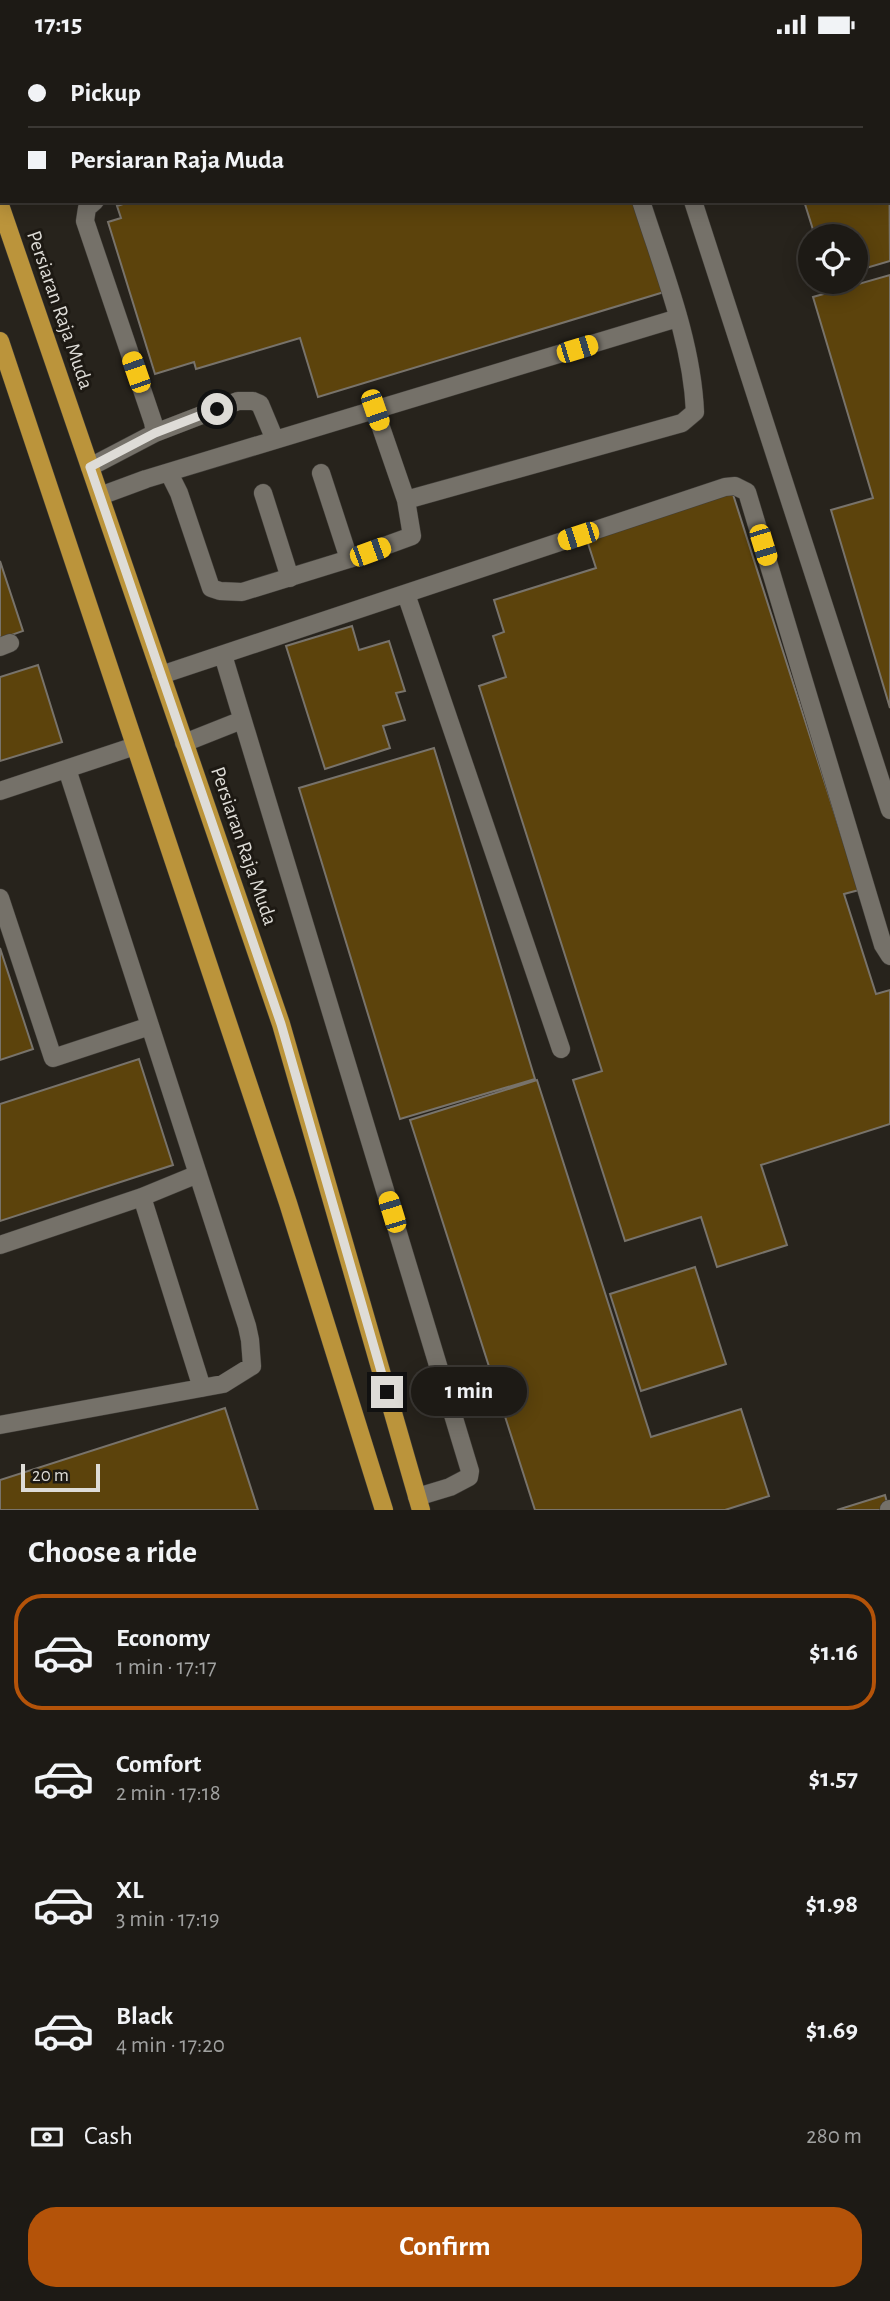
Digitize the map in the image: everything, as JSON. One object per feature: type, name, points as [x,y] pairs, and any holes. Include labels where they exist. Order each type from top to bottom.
[{"type":"main road","name":"Persiaran Raja Muda","points":[[0,205],[281,1024],[419,1504]]},
{"type":"main road","points":[[0,341],[5,373],[135,746],[288,1203],[384,1510]]},
{"type":"lane","points":[[93,203],[88,208],[85,221],[155,433]]},
{"type":"lane","points":[[406,500],[682,422],[695,412],[694,386],[678,318],[642,203]]},
{"type":"lane","points":[[694,203],[890,810]]},
{"type":"lane","points":[[100,496],[678,318]]},
{"type":"lane","points":[[90,467],[155,433],[238,401],[260,404],[275,440]]},
{"type":"lane","points":[[169,473],[179,493],[211,588],[242,592],[290,578],[412,536],[406,500],[375,410]]},
{"type":"lane","points":[[321,473],[349,559]]},
{"type":"lane","points":[[161,675],[725,487],[735,486],[747,492],[883,945],[890,956]]},
{"type":"lane","points":[[263,493],[290,578]]},
{"type":"lane","points":[[406,594],[561,1049]]},
{"type":"lane","points":[[223,655],[470,1471],[469,1477],[419,1504]]},
{"type":"lane","points":[[184,743],[242,720]]},
{"type":"lane","points":[[0,791],[135,746]]},
{"type":"lane","points":[[0,1426],[223,1384],[251,1366],[247,1326],[67,769]]},
{"type":"lane","points":[[0,898],[53,1058],[150,1026]]},
{"type":"lane","points":[[0,1245],[142,1198],[198,1174]]},
{"type":"lane","points":[[142,1198],[202,1388]]},
{"type":"building","points":[[126,203],[637,203],[664,292],[318,397],[300,338],[196,369],[194,362],[155,374],[108,222],[121,218],[117,206]]},
{"type":"building","points":[[805,203],[890,203],[890,261],[868,267],[868,224],[811,224]]},
{"type":"building","points":[[890,275],[890,708],[831,510],[873,498],[813,297],[824,294],[868,294],[868,281]]},
{"type":"building","points":[[731,488],[859,890],[844,894],[876,994],[890,990],[890,1124],[761,1165],[787,1245],[717,1267],[701,1217],[625,1241],[573,1080],[602,1071],[479,686],[506,677],[493,636],[504,632],[494,600],[596,568],[585,534]]},
{"type":"building","points":[[0,561],[23,631],[0,639]]},
{"type":"building","points":[[352,626],[359,650],[389,641],[405,691],[396,693],[405,720],[383,726],[390,748],[325,769],[286,646]]},
{"type":"building","points":[[38,665],[62,742],[0,761],[0,677]]},
{"type":"building","points":[[434,748],[535,1079],[400,1119],[299,788]]},
{"type":"building","points":[[0,948],[33,1049],[0,1060]]},
{"type":"building","points":[[139,1059],[173,1165],[0,1221],[0,1104]]},
{"type":"building","points":[[537,1080],[651,1437],[741,1409],[769,1496],[725,1510],[535,1510],[410,1120]]},
{"type":"building","points":[[695,1267],[726,1364],[641,1391],[610,1294]]},
{"type":"building","points":[[225,1408],[258,1510],[0,1510],[0,1480]]},
{"type":"building","points":[[885,1495],[889,1510],[837,1510]]},
{"type":"route","points":[[217,409],[155,433],[90,467],[281,1024],[387,1392]]}]
